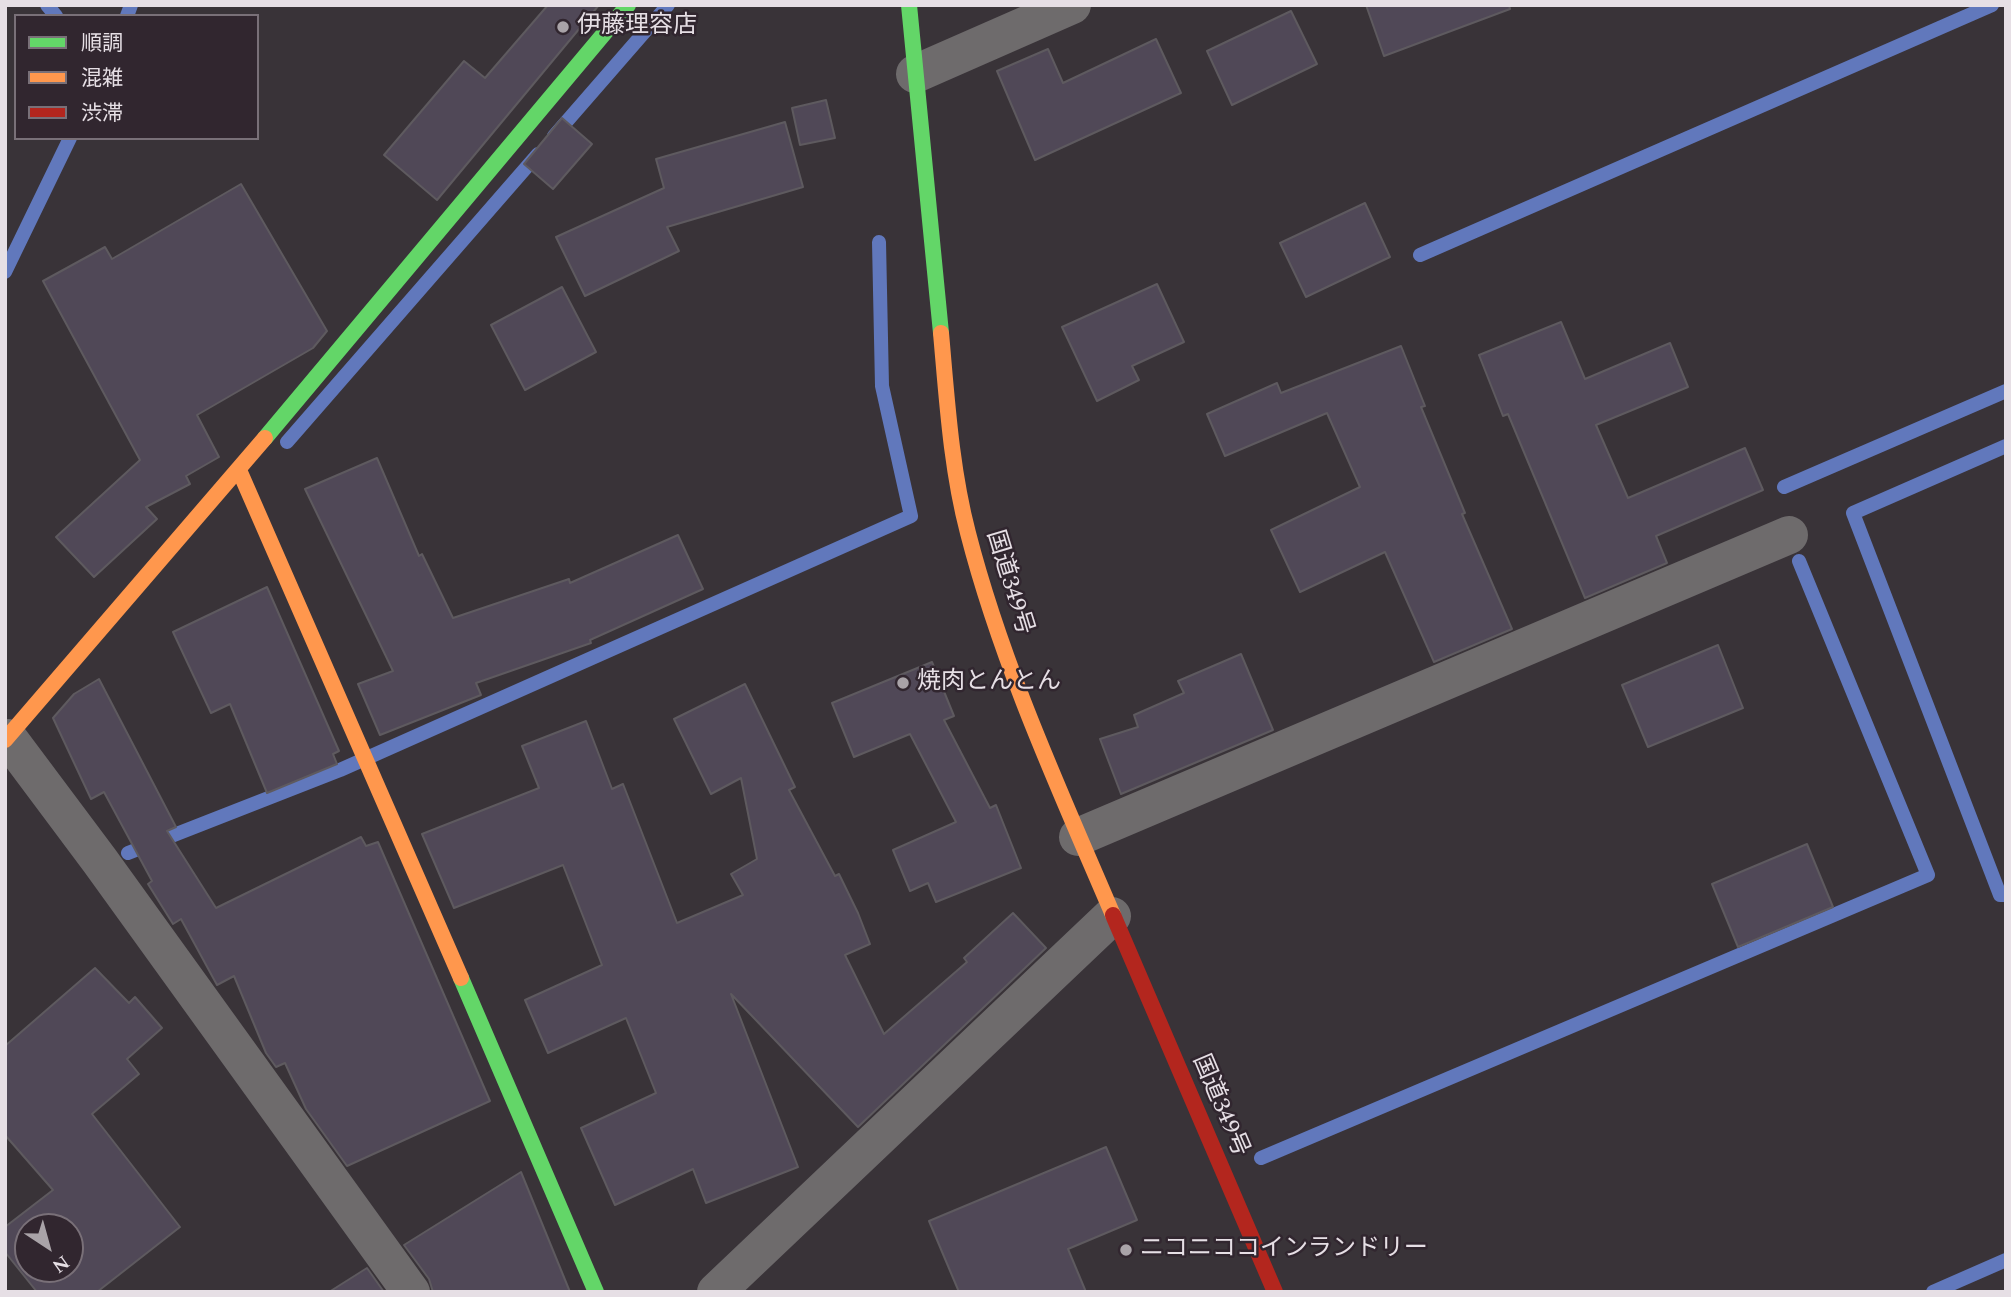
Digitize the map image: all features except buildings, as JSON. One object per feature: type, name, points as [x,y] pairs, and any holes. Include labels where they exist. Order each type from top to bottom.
[{"type":"main road","points":[[7,739],[239,470],[628,5]]},
{"type":"main road","name":"国道349号","points":[[909,5],[953,459],[968,534],[1003,645],[1078,837],[1275,1292]]},
{"type":"main road","points":[[239,470],[596,1292]]},
{"type":"street","points":[[915,74],[1072,5]]},
{"type":"street","points":[[1078,837],[1789,535]]},
{"type":"street","points":[[7,739],[100,860],[411,1292]]},
{"type":"street","points":[[716,1292],[1112,916]]},
{"type":"waterway","points":[[47,5],[54,14]]},
{"type":"waterway","points":[[128,14],[131,5]]},
{"type":"waterway","points":[[554,136],[668,5]]},
{"type":"waterway","points":[[1420,255],[1992,5]]},
{"type":"waterway","points":[[5,272],[69,140]]},
{"type":"waterway","points":[[287,442],[538,154]]},
{"type":"waterway","points":[[128,853],[340,770],[911,516],[882,386],[879,242]]},
{"type":"waterway","points":[[1784,487],[2006,391]]},
{"type":"waterway","points":[[2006,446],[1853,513],[2000,895],[2006,895]]},
{"type":"waterway","points":[[1261,1158],[1928,875],[1799,561]]},
{"type":"waterway","points":[[1933,1292],[2006,1260]]},
{"type":"traffic: fast","points":[[265,438],[628,5]]},
{"type":"traffic: fast","points":[[909,5],[941,333]]},
{"type":"traffic: fast","points":[[461,978],[596,1292]]},
{"type":"traffic: slow","points":[[941,333],[957,484],[982,582],[1033,727],[1113,915]]},
{"type":"traffic: slow","points":[[5,740],[265,438]]},
{"type":"traffic: slow","points":[[239,470],[461,978]]},
{"type":"traffic: jam","points":[[1113,915],[1275,1292]]},
{"type":"place","name":"伊藤理容店","points":[[563,27]]},
{"type":"place","name":"焼肉とんとん","points":[[903,683]]},
{"type":"place","name":"ニコニココインランドリー","points":[[1126,1250]]}]
